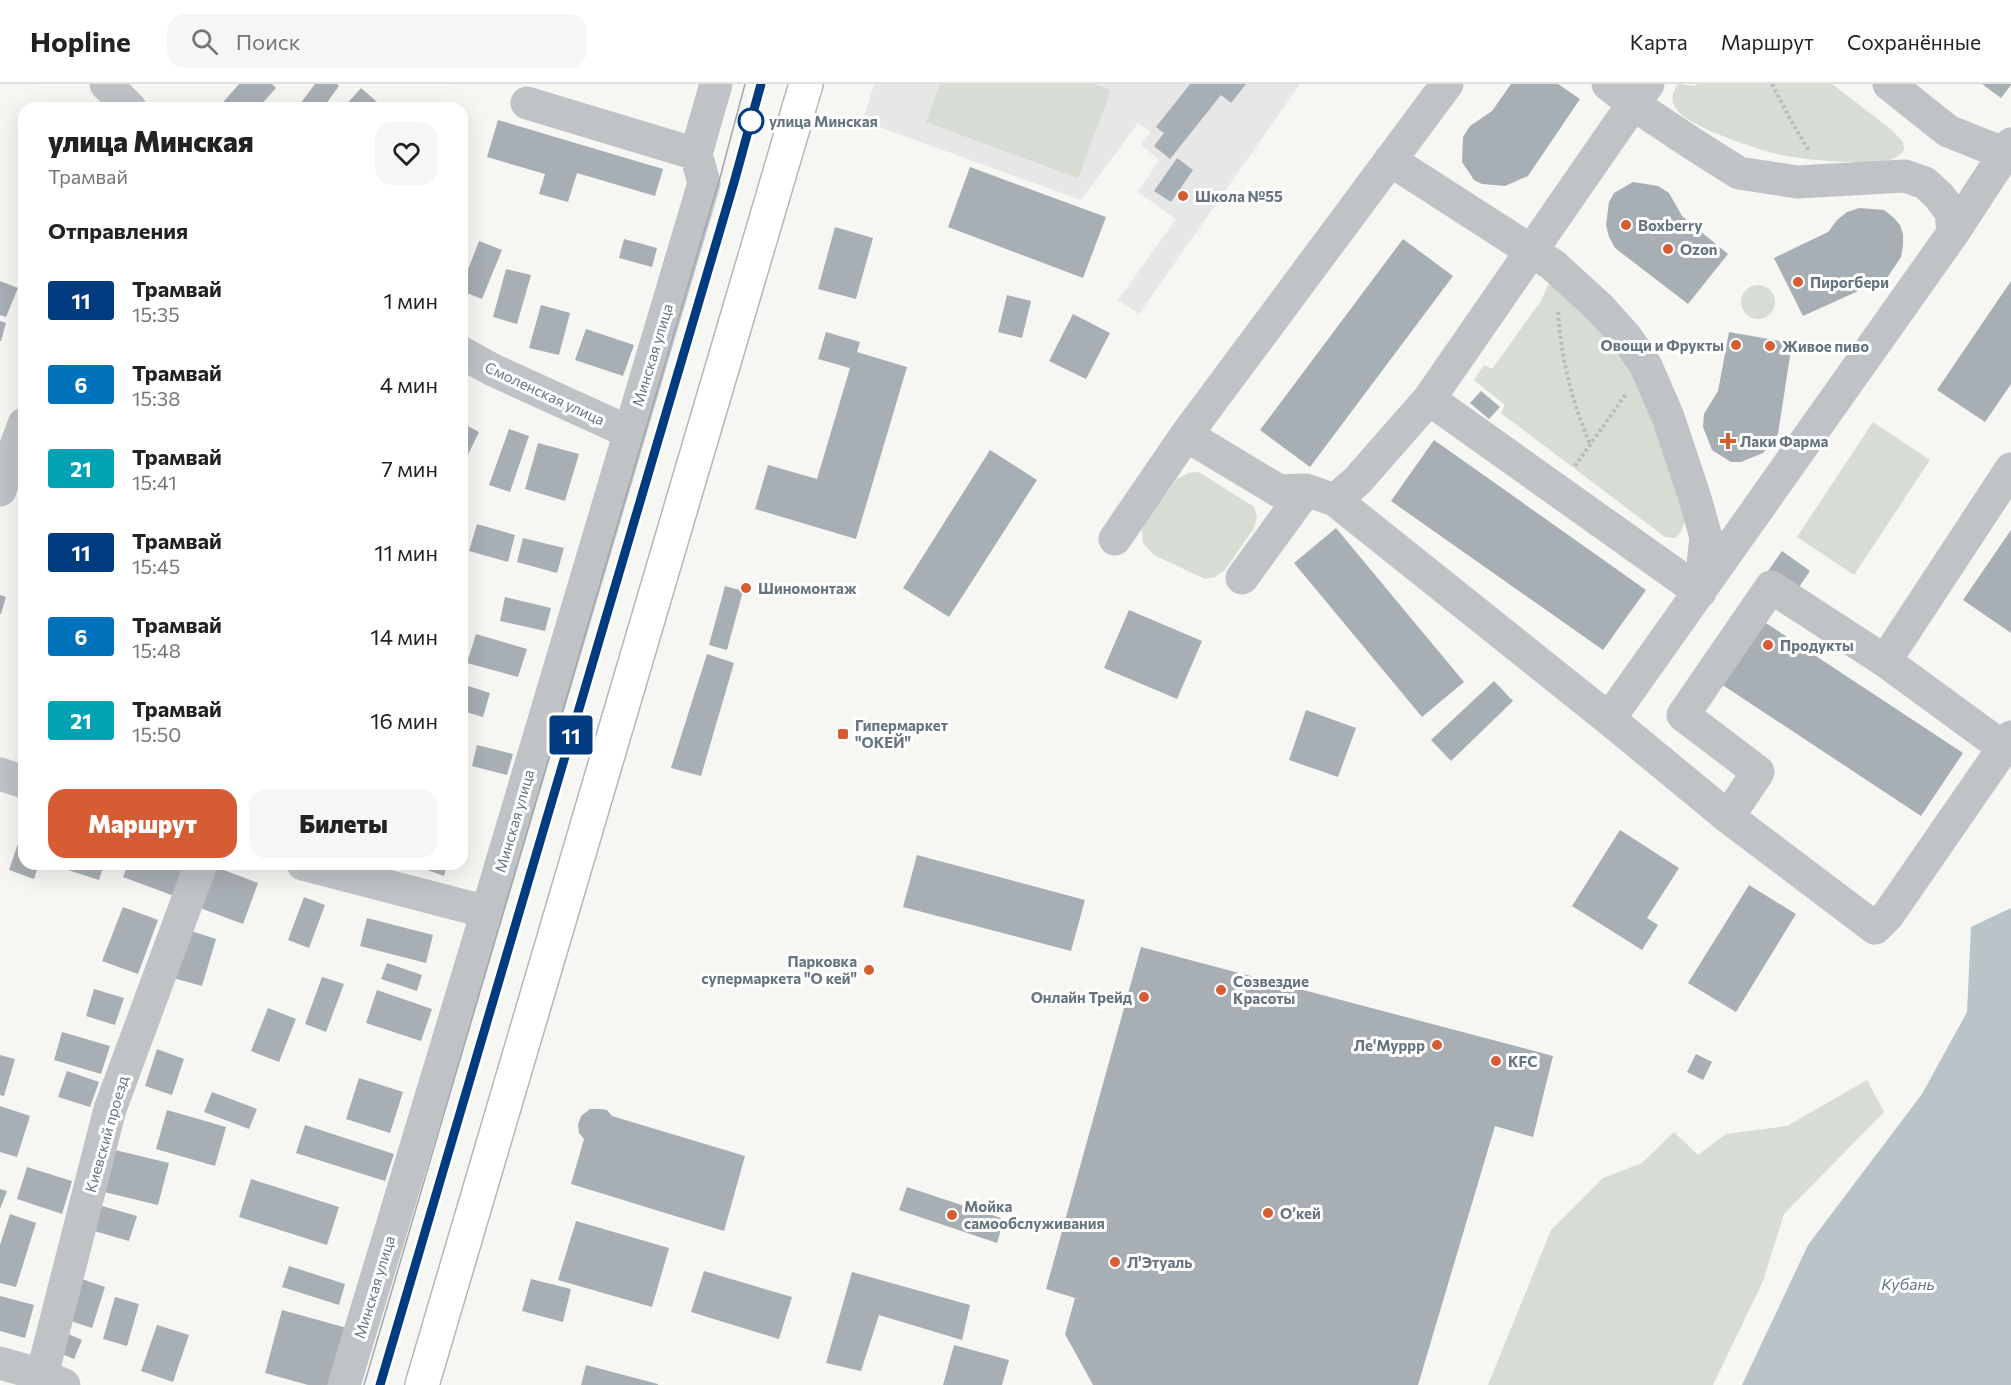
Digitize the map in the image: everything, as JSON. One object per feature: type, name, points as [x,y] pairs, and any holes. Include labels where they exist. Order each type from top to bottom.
[{"type":"main road","points":[[422,1385],[806,84]]},
{"type":"street","points":[[106,84],[124,102]]},
{"type":"street","points":[[545,99],[696,154],[716,84]]},
{"type":"street","points":[[1115,539],[1186,435],[1447,84]]},
{"type":"street","points":[[1609,719],[1953,233],[2007,148],[1948,131],[1889,84]]},
{"type":"street","points":[[1242,578],[1320,495],[1357,481],[1429,399],[1541,258],[1630,90],[1693,144],[1739,173],[1797,182],[1905,176],[1925,183],[1951,212],[1953,233]]},
{"type":"street","name":"Минская улица","points":[[344,1385],[488,912],[704,183],[696,154]]},
{"type":"street","points":[[1390,160],[1541,258],[1600,308],[1626,337],[1646,366],[1668,417],[1694,495],[1706,537],[1700,592]]},
{"type":"street","name":"Смоленская улица","points":[[468,356],[629,432]]},
{"type":"street","points":[[1429,399],[1700,592]]},
{"type":"street","points":[[1186,435],[1279,491],[1320,495],[1609,719],[1728,817],[1875,928],[1894,906],[2007,742],[1772,587],[1683,715],[1758,772],[1728,817]]},
{"type":"street","points":[[0,490],[18,440]]},
{"type":"street","points":[[1885,661],[2011,469]]},
{"type":"street","points":[[1694,495],[1712,510],[1739,512],[1762,504]]},
{"type":"street","points":[[0,774],[18,780]]},
{"type":"street","name":"Киевский проезд","points":[[53,1380],[110,1109],[199,870]]},
{"type":"street","points":[[326,870],[488,912]]},
{"type":"street","points":[[0,1363],[53,1380]]},
{"type":"path","points":[[1772,84],[1811,154]]},
{"type":"path","points":[[1541,258],[1559,329],[1570,390],[1590,444]]},
{"type":"path","points":[[1557,491],[1646,366]]},
{"type":"shaded area","name":"Школа №55","points":[[874,84],[1300,84],[1139,314],[1118,300],[1176,219],[1138,192],[1159,160],[1141,145],[1151,132],[1138,123],[1081,200],[863,121]]},
{"type":"shaded area","points":[[940,84],[1095,84],[1111,90],[1078,178],[926,122]]},
{"type":"shaded area","points":[[1678,84],[1696,86],[1697,84],[1832,84],[1892,130],[1903,142],[1904,150],[1893,159],[1869,162],[1818,160],[1767,151],[1708,130],[1684,116],[1677,110],[1673,100]]},
{"type":"shaded area","points":[[1552,276],[1560,280],[1651,394],[1686,518],[1681,532],[1675,538],[1665,537],[1501,413],[1505,405],[1474,380],[1484,365],[1492,369],[1541,301]]},
{"type":"shaded area","points":[[1758,285],[1770,290],[1775,302],[1770,314],[1758,319],[1746,314],[1741,302],[1746,290]]},
{"type":"shaded area","points":[[1873,422],[1930,460],[1854,575],[1797,537]]},
{"type":"shaded area","points":[[1199,472],[1254,507],[1257,517],[1254,528],[1225,570],[1215,577],[1205,579],[1154,555],[1143,543],[1142,531],[1146,521],[1177,479],[1188,473]]},
{"type":"shaded area","points":[[1867,1080],[1884,1112],[1784,1214],[1763,1281],[1713,1385],[1488,1385],[1551,1230],[1603,1178],[1642,1163],[1674,1132],[1698,1155],[1726,1134],[1787,1126]]},
{"type":"water","name":"Кубань","points":[[2011,908],[2011,1385],[1742,1385],[1808,1245],[1922,1094],[1967,1012],[1971,927]]},
{"type":"building","points":[[239,84],[272,84],[276,88],[263,102],[223,102]]},
{"type":"building","points":[[315,84],[337,84],[339,86],[327,102],[302,102]]},
{"type":"building","points":[[1190,84],[1246,84],[1231,103],[1221,95],[1170,159],[1154,146],[1164,133],[1156,127]]},
{"type":"building","points":[[1511,84],[1558,84],[1580,99],[1528,176],[1505,186],[1482,184],[1474,180],[1462,162],[1463,137],[1470,126],[1492,111]]},
{"type":"building","points":[[1982,84],[2011,84],[2011,85],[2001,98]]},
{"type":"building","points":[[361,88],[377,102],[348,102]]},
{"type":"building","points":[[498,120],[663,169],[655,196],[577,173],[568,202],[539,194],[545,174],[487,157]]},
{"type":"building","points":[[1177,158],[1193,170],[1171,202],[1154,191]]},
{"type":"building","points":[[970,167],[1106,217],[1083,278],[948,227]]},
{"type":"building","points":[[1633,182],[1658,186],[1669,193],[1682,216],[1728,254],[1688,304],[1615,248],[1609,237],[1606,225],[1609,202],[1614,193]]},
{"type":"building","points":[[1859,208],[1884,210],[1900,225],[1903,234],[1901,257],[1887,278],[1803,316],[1774,258],[1828,232],[1847,212]]},
{"type":"building","points":[[835,227],[873,238],[856,299],[818,289]]},
{"type":"building","points":[[624,239],[657,248],[652,267],[619,258]]},
{"type":"building","points":[[1403,239],[1453,276],[1310,467],[1260,430]]},
{"type":"building","points":[[479,241],[502,250],[482,299],[468,293],[468,269]]},
{"type":"building","points":[[506,269],[531,275],[517,324],[493,317]]},
{"type":"building","points":[[0,281],[18,288],[6,317],[0,315]]},
{"type":"building","points":[[2011,281],[2011,384],[1985,422],[1937,390]]},
{"type":"building","points":[[1007,295],[1031,301],[1022,338],[998,332]]},
{"type":"building","points":[[541,305],[570,313],[559,355],[529,348]]},
{"type":"building","points":[[1073,314],[1110,333],[1086,379],[1049,361]]},
{"type":"building","points":[[0,321],[6,323],[1,341],[0,341]]},
{"type":"building","points":[[586,329],[634,345],[623,376],[575,360]]},
{"type":"building","points":[[826,332],[860,342],[857,352],[907,367],[856,539],[755,509],[768,465],[817,479],[850,368],[818,359]]},
{"type":"building","points":[[1729,332],[1792,343],[1778,434],[1763,453],[1741,462],[1731,462],[1712,450],[1703,427],[1704,414],[1718,391]]},
{"type":"building","points":[[1481,391],[1500,407],[1489,419],[1470,403]]},
{"type":"building","points":[[468,426],[479,432],[468,455]]},
{"type":"building","points":[[509,429],[529,436],[510,492],[489,485]]},
{"type":"building","points":[[1434,440],[1646,590],[1603,650],[1391,501]]},
{"type":"building","points":[[538,443],[579,454],[565,501],[525,489]]},
{"type":"building","points":[[990,450],[1037,480],[949,617],[903,588]]},
{"type":"building","points":[[477,524],[515,535],[508,562],[469,551]]},
{"type":"building","points":[[1336,528],[1464,682],[1422,717],[1294,563]]},
{"type":"building","points":[[2011,530],[2011,633],[1963,600]]},
{"type":"building","points":[[523,538],[564,548],[557,573],[517,562]]},
{"type":"building","points":[[1782,551],[1810,571],[1797,590],[1768,571]]},
{"type":"building","points":[[725,586],[743,591],[727,650],[709,645]]},
{"type":"building","points":[[0,595],[6,597],[1,614],[0,614]]},
{"type":"building","points":[[505,597],[551,608],[545,631],[500,621]]},
{"type":"building","points":[[1129,610],[1202,641],[1177,699],[1104,668]]},
{"type":"building","points":[[1763,621],[1963,753],[1921,816],[1721,684]]},
{"type":"building","points":[[476,634],[527,649],[518,677],[468,663]]},
{"type":"building","points":[[707,654],[734,663],[701,776],[671,768]]},
{"type":"building","points":[[1494,681],[1513,701],[1451,761],[1431,740]]},
{"type":"building","points":[[468,686],[490,693],[483,717],[468,713]]},
{"type":"building","points":[[1306,710],[1356,728],[1338,777],[1289,760]]},
{"type":"building","points":[[477,745],[513,754],[507,775],[472,766]]},
{"type":"building","points":[[1620,830],[1679,868],[1647,918],[1658,925],[1642,950],[1572,906]]},
{"type":"building","points":[[18,844],[18,870],[37,870],[34,879],[9,870]]},
{"type":"building","points":[[917,855],[1085,900],[1071,951],[903,907]]},
{"type":"building","points":[[68,870],[102,870],[99,880]]},
{"type":"building","points":[[126,870],[183,870],[174,896],[123,877]]},
{"type":"building","points":[[206,870],[224,870],[258,883],[243,924],[192,905]]},
{"type":"building","points":[[427,870],[446,870],[444,876]]},
{"type":"building","points":[[1749,885],[1796,914],[1736,1012],[1688,983]]},
{"type":"building","points":[[304,897],[325,905],[309,948],[288,940]]},
{"type":"building","points":[[123,907],[158,920],[138,974],[102,961]]},
{"type":"building","points":[[367,918],[433,935],[426,963],[360,946]]},
{"type":"building","points":[[188,930],[216,939],[202,986],[173,978]]},
{"type":"building","name":"О’кей","points":[[1141,947],[1553,1056],[1533,1137],[1495,1126],[1418,1385],[1093,1385],[1065,1334],[1075,1298],[1046,1289]]},
{"type":"building","points":[[387,963],[422,975],[417,991],[381,979]]},
{"type":"building","points":[[322,977],[344,984],[326,1032],[305,1024]]},
{"type":"building","points":[[94,989],[124,998],[115,1025],[86,1016]]},
{"type":"building","points":[[377,990],[432,1009],[421,1041],[366,1023]]},
{"type":"building","points":[[268,1008],[296,1019],[279,1062],[251,1051]]},
{"type":"building","points":[[62,1032],[110,1046],[101,1074],[54,1060]]},
{"type":"building","points":[[157,1049],[184,1059],[172,1095],[145,1086]]},
{"type":"building","points":[[1696,1054],[1712,1062],[1703,1080],[1687,1072]]},
{"type":"building","points":[[0,1055],[15,1059],[4,1096],[0,1095]]},
{"type":"building","points":[[67,1071],[99,1082],[90,1107],[58,1097]]},
{"type":"building","points":[[359,1078],[403,1092],[390,1133],[346,1119]]},
{"type":"building","points":[[212,1092],[257,1109],[249,1129],[204,1112]]},
{"type":"building","points":[[0,1106],[30,1116],[17,1157],[0,1152]]},
{"type":"building","points":[[590,1109],[607,1110],[612,1116],[745,1156],[724,1231],[571,1184],[584,1139],[579,1133],[578,1125],[581,1116]]},
{"type":"building","points":[[167,1110],[226,1127],[215,1166],[156,1149]]},
{"type":"building","points":[[305,1125],[394,1154],[385,1181],[296,1153]]},
{"type":"building","points":[[115,1150],[169,1163],[158,1205],[104,1192]]},
{"type":"building","points":[[27,1167],[72,1181],[62,1214],[17,1199]]},
{"type":"building","points":[[251,1179],[339,1207],[327,1245],[239,1217]]},
{"type":"building","name":"Мойка самообслуживания","points":[[907,1187],[1004,1219],[997,1243],[899,1210]]},
{"type":"building","points":[[0,1189],[7,1191],[0,1209]]},
{"type":"building","points":[[102,1206],[137,1216],[129,1241],[94,1231]]},
{"type":"building","points":[[10,1214],[36,1223],[16,1287],[0,1283],[0,1245]]},
{"type":"building","points":[[576,1221],[669,1248],[652,1307],[558,1280]]},
{"type":"building","points":[[289,1266],[345,1284],[339,1305],[282,1287]]},
{"type":"building","points":[[704,1271],[792,1297],[779,1339],[691,1312]]},
{"type":"building","points":[[852,1272],[970,1305],[962,1340],[879,1315],[861,1371],[826,1363]]},
{"type":"building","points":[[79,1278],[105,1287],[92,1328],[65,1319]]},
{"type":"building","points":[[531,1279],[571,1289],[563,1322],[522,1311]]},
{"type":"building","points":[[0,1296],[34,1305],[25,1338],[0,1331]]},
{"type":"building","points":[[115,1297],[139,1304],[127,1346],[103,1339]]},
{"type":"building","points":[[282,1310],[347,1328],[332,1385],[308,1385],[265,1373]]},
{"type":"building","points":[[157,1325],[189,1335],[173,1382],[141,1371]]},
{"type":"building","points":[[66,1333],[82,1340],[74,1359],[57,1352]]},
{"type":"building","points":[[954,1345],[1009,1360],[1002,1385],[943,1385]]},
{"type":"building","points":[[586,1365],[658,1384],[658,1385],[581,1385]]},
{"type":"tram line","points":[[364,1385],[721,174],[745,84]]},
{"type":"tram line","points":[[380,1385],[761,84]]},
{"type":"tram line","name":"11","points":[[380,1385],[761,84]]},
{"type":"place","name":"улица Минская","points":[[751,121]]},
{"type":"place","name":"Школа №55","points":[[1183,196]]},
{"type":"place","name":"Boxberry","points":[[1626,225]]},
{"type":"place","name":"Ozon","points":[[1668,249]]},
{"type":"place","name":"Пирогбери","points":[[1798,282]]},
{"type":"place","name":"Овощи и Фрукты","points":[[1736,345]]},
{"type":"place","name":"Живое пиво","points":[[1770,346]]},
{"type":"place","name":"Лаки Фарма","points":[[1728,441]]},
{"type":"place","name":"Шиномонтаж","points":[[746,588]]},
{"type":"place","name":"Продукты","points":[[1768,645]]},
{"type":"place","name":"Гипермаркет \"ОКЕЙ\"","points":[[843,734]]},
{"type":"place","name":"Парковка супермаркета \"О кей\"","points":[[869,970]]},
{"type":"place","name":"Созвездие Красоты","points":[[1221,990]]},
{"type":"place","name":"Онлайн Трейд","points":[[1144,997]]},
{"type":"place","name":"Ле'Муррр","points":[[1437,1045]]},
{"type":"place","name":"KFC","points":[[1496,1061]]},
{"type":"place","name":"О’кей","points":[[1268,1213]]},
{"type":"place","name":"Мойка самообслуживания","points":[[952,1215]]},
{"type":"place","name":"Л'Этуаль","points":[[1115,1262]]}]
